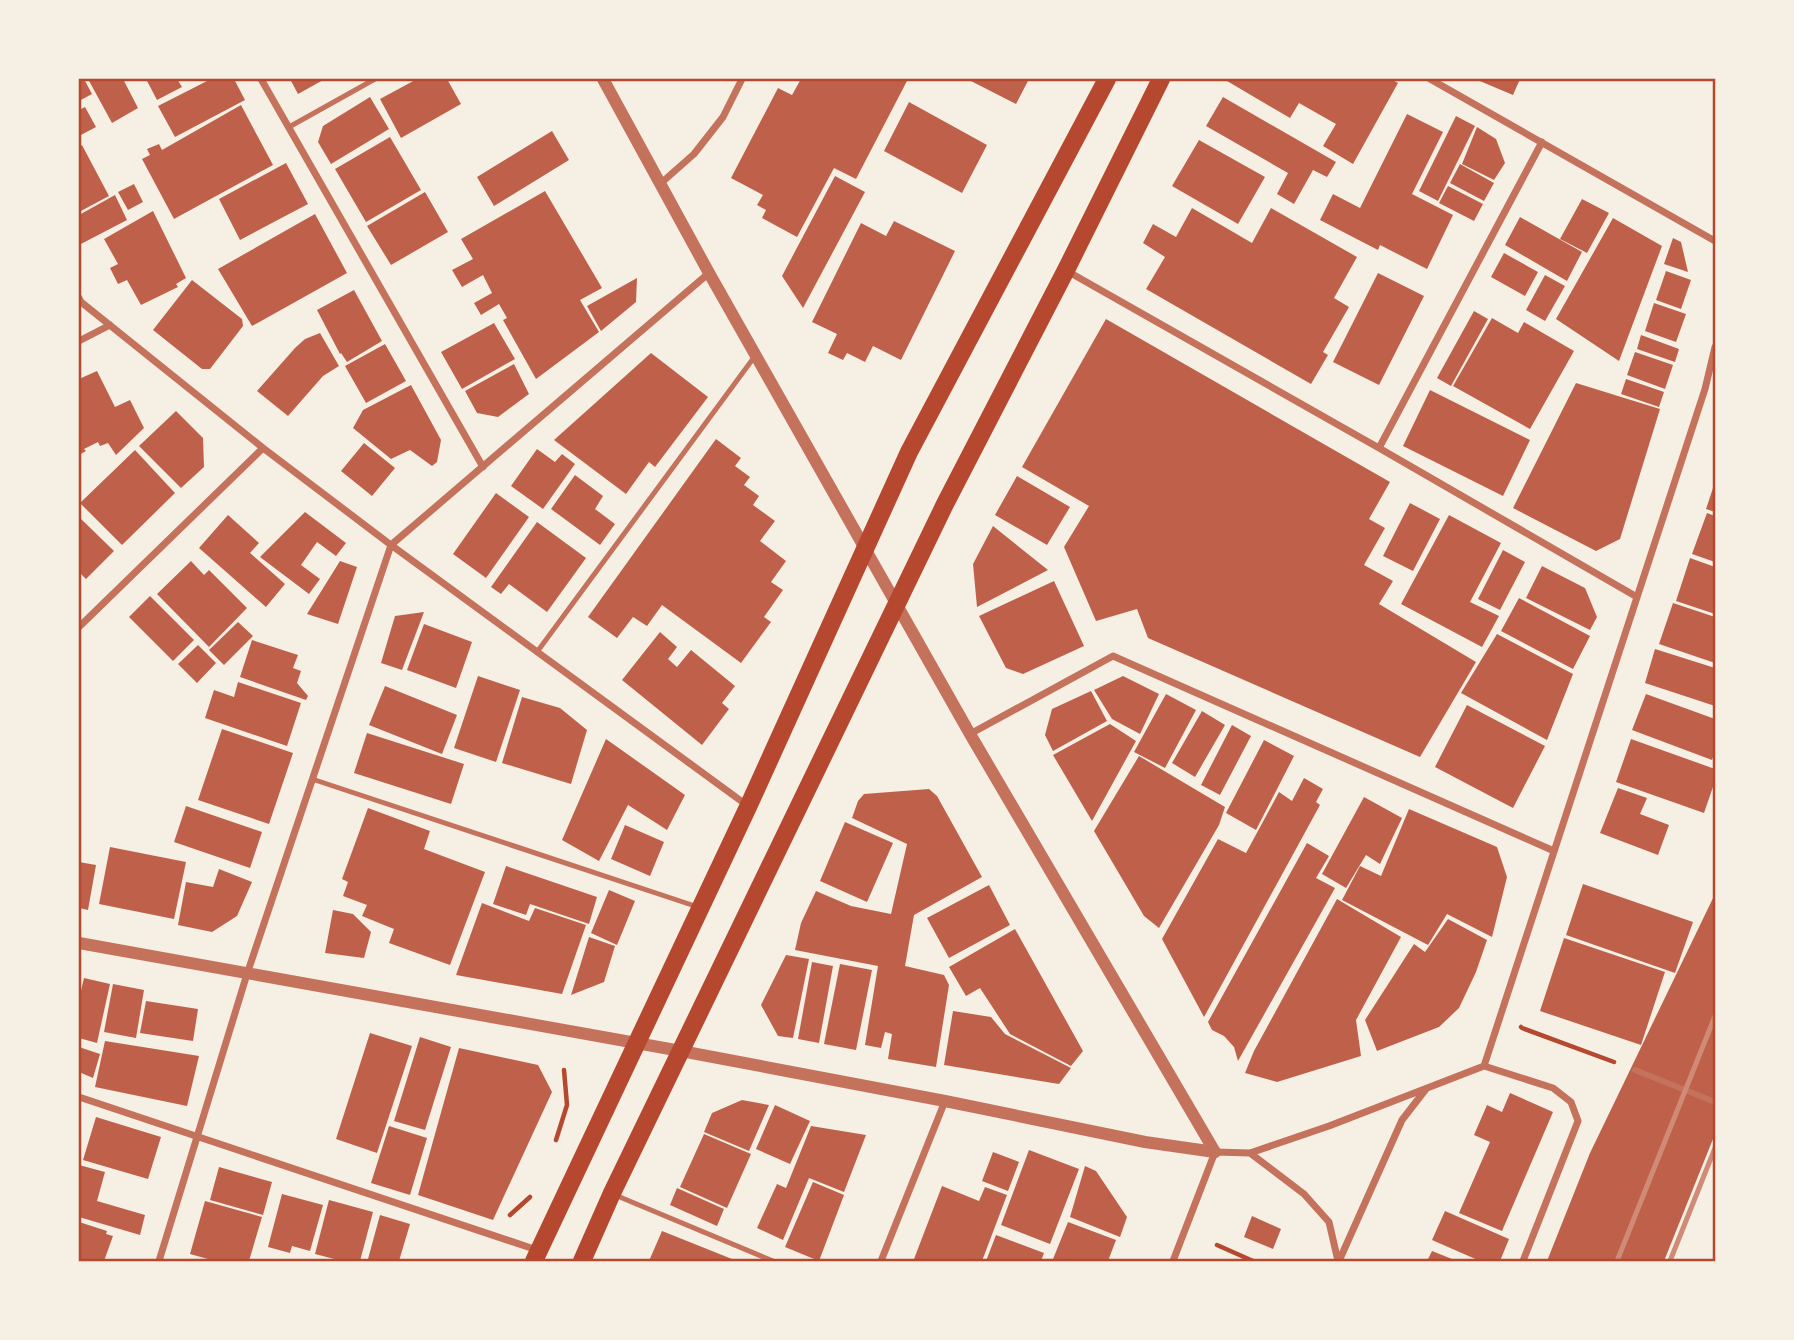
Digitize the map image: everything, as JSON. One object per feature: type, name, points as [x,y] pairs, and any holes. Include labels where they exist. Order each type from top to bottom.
[{"type":"main road","points":[[536,1256],[748,807],[909,452],[1107,79]]},
{"type":"main road","points":[[582,1261],[945,504],[1161,79]]},
{"type":"street","points":[[261,79],[482,467]]},
{"type":"street","points":[[603,79],[709,273],[970,734],[1214,1152]]},
{"type":"street","points":[[660,184],[694,153],[723,117],[743,79]]},
{"type":"street","points":[[1430,79],[1715,241]]},
{"type":"street","points":[[1379,448],[1542,142]]},
{"type":"street","points":[[1066,270],[1637,597]]},
{"type":"street","points":[[159,1261],[247,974],[391,545],[709,273]]},
{"type":"street","points":[[79,298],[263,448],[748,807]]},
{"type":"street","points":[[79,341],[110,325]]},
{"type":"street","points":[[1485,1066],[1705,389],[1715,348]]},
{"type":"street","points":[[79,627],[263,448]]},
{"type":"street","points":[[970,734],[1113,656],[1555,851]]},
{"type":"street","points":[[79,943],[681,1051],[1145,1142],[1214,1152],[1250,1153],[1329,1126],[1485,1066],[1553,1088],[1571,1102],[1578,1121],[1523,1261]]},
{"type":"street","points":[[1634,1070],[1715,1102]]},
{"type":"street","points":[[1338,1261],[1402,1120],[1427,1088]]},
{"type":"street","points":[[79,1097],[198,1136],[536,1256]]},
{"type":"street","points":[[882,1261],[945,1101]]},
{"type":"street","points":[[1173,1261],[1214,1152]]},
{"type":"street","points":[[1250,1153],[1304,1194],[1329,1222],[1338,1261]]},
{"type":"lane","points":[[289,127],[375,79]]},
{"type":"lane","points":[[537,652],[755,355]]},
{"type":"lane","points":[[312,779],[701,908]]},
{"type":"lane","points":[[612,1194],[773,1261]]},
{"type":"path","points":[[1518,1019],[1522,1028],[1634,1070]]},
{"type":"path","points":[[555,1142],[567,1105],[564,1070]]},
{"type":"path","points":[[509,1215],[538,1190]]},
{"type":"path","points":[[1217,1245],[1253,1261]]},
{"type":"building","points":[[79,79],[84,79],[92,94],[79,101]]},
{"type":"building","points":[[88,79],[123,79],[138,108],[112,123]]},
{"type":"building","points":[[146,79],[177,79],[182,87],[157,100]]},
{"type":"building","points":[[211,79],[234,79],[245,100],[175,137],[158,106]]},
{"type":"building","points":[[290,79],[325,79],[298,94]]},
{"type":"building","points":[[417,79],[447,79],[461,104],[401,138],[380,99]]},
{"type":"building","points":[[801,79],[908,79],[856,179],[834,168],[797,237],[762,218],[766,210],[757,205],[763,195],[731,178],[778,88],[792,95]]},
{"type":"building","points":[[967,79],[1029,79],[1016,104]]},
{"type":"building","points":[[1391,79],[1398,83],[1353,164],[1323,146],[1336,124],[1299,103],[1290,118],[1227,81]]},
{"type":"building","points":[[1475,79],[1520,79],[1513,95]]},
{"type":"building","points":[[370,97],[389,129],[331,164],[318,142],[323,126]]},
{"type":"building","points":[[1223,97],[1336,162],[1327,177],[1313,170],[1294,204],[1277,194],[1288,173],[1206,126]]},
{"type":"building","points":[[909,102],[987,145],[962,193],[884,151]]},
{"type":"building","points":[[241,105],[273,165],[174,219],[142,159],[150,155],[147,149],[159,144],[162,150]]},
{"type":"building","points":[[85,107],[96,127],[79,136],[79,110]]},
{"type":"building","points":[[1407,114],[1443,132],[1412,194],[1453,215],[1427,269],[1380,245],[1378,250],[1320,220],[1333,194],[1360,208]]},
{"type":"building","points":[[1456,116],[1475,126],[1438,201],[1419,191]]},
{"type":"building","points":[[1477,127],[1496,139],[1505,163],[1494,180],[1462,164]]},
{"type":"building","points":[[552,131],[569,160],[494,206],[477,177]]},
{"type":"building","points":[[390,137],[421,190],[366,222],[335,169]]},
{"type":"building","points":[[1199,140],[1265,177],[1238,224],[1172,186]]},
{"type":"building","points":[[82,145],[109,196],[79,212],[79,147]]},
{"type":"building","points":[[286,163],[308,204],[240,240],[219,199]]},
{"type":"building","points":[[1460,164],[1494,183],[1484,201],[1450,183]]},
{"type":"building","points":[[835,176],[865,192],[803,308],[782,276]]},
{"type":"building","points":[[134,184],[143,202],[128,210],[118,192]]},
{"type":"building","points":[[1448,186],[1483,204],[1474,221],[1439,203]]},
{"type":"building","points":[[545,191],[602,288],[580,300],[599,332],[536,379],[503,320],[507,318],[499,304],[481,315],[474,303],[492,293],[483,275],[462,287],[452,270],[473,259],[461,239]]},
{"type":"building","points":[[425,192],[448,232],[391,265],[367,226]]},
{"type":"building","points":[[115,195],[127,220],[79,245],[79,215]]},
{"type":"building","points":[[1582,199],[1609,213],[1587,253],[1560,239]]},
{"type":"building","points":[[1192,208],[1252,243],[1271,208],[1357,257],[1334,298],[1349,307],[1323,352],[1328,355],[1311,384],[1146,289],[1165,257],[1143,243],[1153,224],[1176,237]]},
{"type":"building","points":[[153,211],[186,278],[176,284],[178,287],[141,305],[127,280],[118,284],[110,268],[118,264],[104,239]]},
{"type":"building","points":[[315,214],[347,273],[252,326],[218,269]]},
{"type":"building","points":[[1520,217],[1582,252],[1567,281],[1505,245]]},
{"type":"building","points":[[1613,218],[1662,246],[1619,361],[1556,319]]},
{"type":"building","points":[[894,221],[955,251],[901,360],[873,346],[865,362],[847,353],[843,360],[828,353],[837,334],[812,322],[861,223],[886,236]]},
{"type":"building","points":[[1673,238],[1681,242],[1688,272],[1664,264]]},
{"type":"building","points":[[1504,253],[1538,272],[1525,296],[1491,277]]},
{"type":"building","points":[[1666,271],[1691,280],[1681,309],[1656,300]]},
{"type":"building","points":[[1378,273],[1424,296],[1379,385],[1333,362]]},
{"type":"building","points":[[1545,275],[1565,286],[1545,321],[1526,310]]},
{"type":"building","points":[[637,278],[636,302],[601,331],[587,306]]},
{"type":"building","points":[[192,280],[242,319],[243,326],[210,369],[202,369],[153,330]]},
{"type":"building","points":[[354,290],[382,341],[347,362],[317,310]]},
{"type":"building","points":[[1654,303],[1686,314],[1676,342],[1645,331]]},
{"type":"building","points":[[1474,311],[1488,319],[1451,386],[1437,378]]},
{"type":"building","points":[[1492,318],[1518,333],[1524,322],[1574,351],[1530,429],[1453,386]]},
{"type":"building","points":[[1106,319],[1390,482],[1369,519],[1385,528],[1364,565],[1393,581],[1379,604],[1476,662],[1420,757],[1148,638],[1137,609],[1096,621],[1064,547],[1089,506],[1022,467]]},
{"type":"building","points":[[494,323],[515,359],[462,389],[441,352]]},
{"type":"building","points":[[320,333],[339,366],[323,376],[288,416],[257,391],[295,348],[305,339]]},
{"type":"building","points":[[1641,335],[1679,349],[1675,362],[1637,349]]},
{"type":"building","points":[[385,344],[406,381],[366,403],[345,366]]},
{"type":"building","points":[[1635,352],[1673,365],[1665,389],[1627,375]]},
{"type":"building","points":[[651,353],[708,397],[655,467],[649,462],[626,494],[554,440]]},
{"type":"building","points":[[514,364],[529,394],[498,417],[477,413],[465,391]]},
{"type":"building","points":[[97,371],[115,407],[130,400],[144,428],[116,455],[108,443],[100,446],[98,442],[84,449],[86,451],[79,455],[79,379]]},
{"type":"building","points":[[1626,379],[1664,392],[1659,407],[1621,394]]},
{"type":"building","points":[[1576,383],[1660,409],[1620,539],[1596,551],[1513,508]]},
{"type":"building","points":[[411,385],[441,440],[437,462],[432,466],[410,450],[391,459],[353,428],[363,410]]},
{"type":"building","points":[[1430,390],[1530,440],[1503,496],[1403,446]]},
{"type":"building","points":[[176,411],[203,438],[204,467],[181,488],[139,446]]},
{"type":"building","points":[[716,439],[741,458],[735,466],[750,477],[744,485],[759,496],[753,505],[775,521],[760,541],[786,561],[771,582],[783,590],[764,617],[771,622],[741,663],[662,605],[647,626],[633,617],[617,638],[588,617]]},
{"type":"building","points":[[364,443],[395,468],[372,496],[341,471]]},
{"type":"building","points":[[537,449],[555,462],[562,454],[575,464],[543,509],[511,486]]},
{"type":"building","points":[[135,450],[175,493],[122,545],[80,503]]},
{"type":"building","points":[[575,475],[603,496],[595,509],[615,524],[600,545],[551,509]]},
{"type":"building","points":[[1017,476],[1070,507],[1047,545],[995,515]]},
{"type":"building","points":[[1715,482],[1715,512],[1706,509]]},
{"type":"building","points":[[496,493],[529,517],[486,578],[453,554]]},
{"type":"building","points":[[1410,503],[1440,519],[1413,571],[1383,556]]},
{"type":"building","points":[[305,512],[346,543],[336,556],[317,542],[301,565],[320,579],[309,594],[260,557]]},
{"type":"building","points":[[1707,513],[1715,516],[1715,562],[1692,554]]},
{"type":"building","points":[[228,515],[259,543],[250,553],[285,584],[266,607],[199,548]]},
{"type":"building","points":[[1449,515],[1501,543],[1470,602],[1499,616],[1482,647],[1401,604]]},
{"type":"building","points":[[79,517],[114,551],[86,579],[79,572]]},
{"type":"building","points":[[537,522],[586,558],[547,612],[509,584],[501,594],[491,587]]},
{"type":"building","points":[[993,526],[1048,570],[977,607],[973,564]]},
{"type":"building","points":[[1503,550],[1525,562],[1500,610],[1478,599]]},
{"type":"building","points":[[1690,558],[1715,567],[1715,614],[1676,601]]},
{"type":"building","points":[[191,561],[204,575],[209,570],[247,608],[209,647],[157,594]]},
{"type":"building","points":[[340,561],[357,567],[338,624],[307,614]]},
{"type":"building","points":[[1542,566],[1585,588],[1597,617],[1590,630],[1526,598]]},
{"type":"building","points":[[1054,581],[1084,646],[1023,674],[1006,668],[979,616]]},
{"type":"building","points":[[150,596],[194,640],[173,661],[129,617]]},
{"type":"building","points":[[1519,598],[1590,636],[1573,669],[1501,631]]},
{"type":"building","points":[[1673,603],[1715,617],[1715,663],[1659,644]]},
{"type":"building","points":[[424,612],[402,670],[381,663],[395,616]]},
{"type":"building","points":[[238,622],[253,636],[224,665],[209,650]]},
{"type":"building","points":[[424,624],[472,642],[456,688],[407,670]]},
{"type":"building","points":[[660,632],[677,647],[668,659],[677,667],[691,650],[735,686],[722,703],[729,709],[702,745],[622,680]]},
{"type":"building","points":[[1497,634],[1573,674],[1547,740],[1461,693]]},
{"type":"building","points":[[252,640],[298,655],[293,668],[301,671],[297,683],[308,696],[306,700],[240,677]]},
{"type":"building","points":[[198,645],[216,663],[197,683],[178,664]]},
{"type":"building","points":[[1655,649],[1715,668],[1715,706],[1645,683]]},
{"type":"building","points":[[478,676],[520,690],[496,762],[454,748]]},
{"type":"building","points":[[1123,676],[1159,694],[1140,734],[1112,719],[1094,690]]},
{"type":"building","points":[[238,682],[301,703],[287,746],[205,718],[214,690],[234,697]]},
{"type":"building","points":[[385,686],[457,715],[442,754],[369,725]]},
{"type":"building","points":[[1091,691],[1107,721],[1053,751],[1045,735],[1052,709]]},
{"type":"building","points":[[1166,694],[1196,710],[1165,768],[1134,752]]},
{"type":"building","points":[[1646,694],[1715,719],[1715,752],[1712,760],[1632,730]]},
{"type":"building","points":[[522,697],[560,708],[587,730],[571,784],[502,763]]},
{"type":"building","points":[[1467,705],[1545,746],[1513,808],[1435,767]]},
{"type":"building","points":[[1202,711],[1225,725],[1195,777],[1172,763]]},
{"type":"building","points":[[1110,724],[1136,741],[1092,821],[1053,755]]},
{"type":"building","points":[[1232,725],[1251,736],[1220,795],[1201,785]]},
{"type":"building","points":[[222,729],[293,753],[269,824],[198,800]]},
{"type":"building","points":[[367,733],[464,764],[451,804],[354,773]]},
{"type":"building","points":[[606,739],[685,795],[667,830],[628,805],[599,861],[562,840]]},
{"type":"building","points":[[1631,739],[1715,769],[1715,781],[1704,813],[1616,782]]},
{"type":"building","points":[[1264,740],[1294,756],[1256,830],[1226,813]]},
{"type":"building","points":[[1139,756],[1225,807],[1219,825],[1159,928],[1144,916],[1094,831]]},
{"type":"building","points":[[1304,778],[1323,789],[1316,802],[1320,805],[1204,1017],[1162,939],[1218,839],[1246,853],[1279,792],[1292,801]]},
{"type":"building","points":[[1618,788],[1647,798],[1640,814],[1669,825],[1658,855],[1600,833]]},
{"type":"building","points":[[929,789],[937,796],[982,877],[914,915],[905,966],[944,975],[949,985],[936,1067],[888,1059],[892,1034],[885,1032],[881,1048],[865,1045],[878,966],[795,950],[801,923],[816,891],[851,906],[891,914],[907,844],[852,818],[858,801],[864,794]]},
{"type":"building","points":[[1364,797],[1402,818],[1380,864],[1366,855],[1346,888],[1322,874]]},
{"type":"building","points":[[186,806],[262,832],[250,868],[174,842]]},
{"type":"building","points":[[368,808],[430,831],[424,849],[485,872],[450,965],[389,943],[394,929],[362,916],[367,905],[343,896],[348,882],[342,879]]},
{"type":"building","points":[[1409,809],[1497,847],[1507,877],[1492,937],[1447,914],[1428,945],[1342,900],[1360,866],[1381,876]]},
{"type":"building","points":[[845,822],[893,843],[867,902],[820,881]]},
{"type":"building","points":[[625,825],[664,842],[650,876],[611,859]]},
{"type":"building","points":[[1307,843],[1329,856],[1316,878],[1335,888],[1238,1061],[1234,1047],[1224,1036],[1212,1030],[1208,1022]]},
{"type":"building","points":[[110,847],[186,862],[174,919],[99,904]]},
{"type":"building","points":[[79,862],[96,865],[88,910],[79,908]]},
{"type":"building","points":[[506,866],[597,897],[589,924],[530,904],[526,915],[493,904]]},
{"type":"building","points":[[219,869],[252,882],[237,916],[212,932],[178,925],[186,882],[213,887]]},
{"type":"building","points":[[1583,884],[1693,922],[1675,973],[1566,935]]},
{"type":"building","points":[[989,885],[1010,925],[949,958],[927,918]]},
{"type":"building","points":[[609,890],[635,901],[617,945],[591,933]]},
{"type":"building","points":[[1715,894],[1715,1134],[1664,1261],[1547,1261],[1590,1153]]},
{"type":"building","points":[[1337,899],[1401,937],[1356,1020],[1361,1056],[1277,1082],[1245,1073],[1254,1051]]},
{"type":"building","points":[[482,903],[529,921],[535,908],[586,925],[562,994],[456,975]]},
{"type":"building","points":[[333,910],[353,914],[371,932],[364,958],[325,953]]},
{"type":"building","points":[[1448,919],[1487,940],[1459,1008],[1439,1027],[1377,1051],[1365,1020],[1414,944],[1425,952]]},
{"type":"building","points":[[1015,929],[1083,1051],[1071,1066],[1010,1034],[980,988],[966,996],[949,967]]},
{"type":"building","points":[[589,937],[615,946],[604,982],[571,995]]},
{"type":"building","points":[[1564,938],[1665,972],[1641,1045],[1540,1011]]},
{"type":"building","points":[[786,955],[809,959],[793,1038],[778,1036],[761,1005]]},
{"type":"building","points":[[812,962],[833,966],[819,1043],[798,1039]]},
{"type":"building","points":[[840,964],[872,970],[856,1050],[824,1044]]},
{"type":"building","points":[[84,978],[110,984],[97,1043],[79,1038],[79,999]]},
{"type":"building","points":[[113,984],[144,990],[136,1038],[104,1032]]},
{"type":"building","points":[[146,1001],[198,1009],[193,1041],[140,1033]]},
{"type":"building","points":[[953,1011],[991,1017],[1005,1034],[1071,1068],[1059,1084],[944,1065]]},
{"type":"building","points":[[370,1033],[412,1046],[377,1153],[336,1139]]},
{"type":"building","points":[[420,1037],[451,1047],[425,1130],[394,1121]]},
{"type":"building","points":[[105,1041],[199,1056],[187,1106],[95,1087]]},
{"type":"building","points":[[79,1047],[100,1054],[93,1078],[79,1072]]},
{"type":"building","points":[[459,1048],[538,1065],[552,1092],[493,1220],[418,1195]]},
{"type":"building","points":[[1510,1093],[1553,1112],[1502,1231],[1459,1213],[1490,1142],[1474,1135],[1487,1105],[1502,1112]]},
{"type":"building","points":[[742,1100],[769,1105],[749,1151],[704,1132],[712,1113]]},
{"type":"building","points":[[775,1105],[810,1121],[790,1164],[756,1149]]},
{"type":"building","points":[[96,1117],[161,1137],[148,1179],[83,1160]]},
{"type":"building","points":[[389,1126],[427,1138],[410,1195],[371,1183]]},
{"type":"building","points":[[811,1126],[866,1135],[844,1192],[809,1178],[783,1240],[757,1228],[777,1184],[786,1188]]},
{"type":"building","points":[[704,1134],[751,1154],[727,1208],[680,1187]]},
{"type":"building","points":[[1029,1150],[1079,1169],[1050,1244],[1001,1225]]},
{"type":"building","points":[[993,1152],[1019,1162],[1008,1191],[982,1181]]},
{"type":"building","points":[[79,1165],[105,1172],[97,1201],[145,1215],[140,1235],[79,1217]]},
{"type":"building","points":[[1085,1166],[1096,1171],[1127,1217],[1120,1237],[1070,1217]]},
{"type":"building","points":[[219,1167],[272,1182],[263,1215],[210,1200]]},
{"type":"building","points":[[813,1182],[844,1195],[819,1261],[785,1247]]},
{"type":"building","points":[[942,1186],[979,1201],[985,1187],[1007,1195],[982,1261],[914,1259]]},
{"type":"building","points":[[677,1188],[724,1209],[717,1226],[670,1205]]},
{"type":"building","points":[[282,1194],[323,1205],[310,1251],[292,1246],[290,1253],[268,1247]]},
{"type":"building","points":[[329,1200],[373,1212],[360,1261],[342,1261],[315,1254]]},
{"type":"building","points":[[205,1201],[262,1217],[249,1261],[215,1261],[190,1254]]},
{"type":"building","points":[[1445,1211],[1509,1239],[1500,1261],[1480,1261],[1432,1240]]},
{"type":"building","points":[[380,1215],[410,1224],[399,1261],[368,1259]]},
{"type":"building","points":[[1252,1216],[1281,1229],[1273,1249],[1244,1237]]},
{"type":"building","points":[[79,1222],[107,1231],[106,1234],[113,1236],[104,1261],[79,1261]]},
{"type":"building","points":[[1068,1222],[1116,1240],[1108,1261],[1053,1259]]},
{"type":"building","points":[[662,1231],[732,1259],[649,1261]]},
{"type":"building","points":[[996,1235],[1044,1253],[1041,1261],[986,1261]]},
{"type":"building","points":[[1432,1251],[1457,1261],[1427,1261]]},
{"type":"railway","points":[[1617,1261],[1715,1016]]},
{"type":"railway","points":[[1670,1261],[1715,1148]]}]
